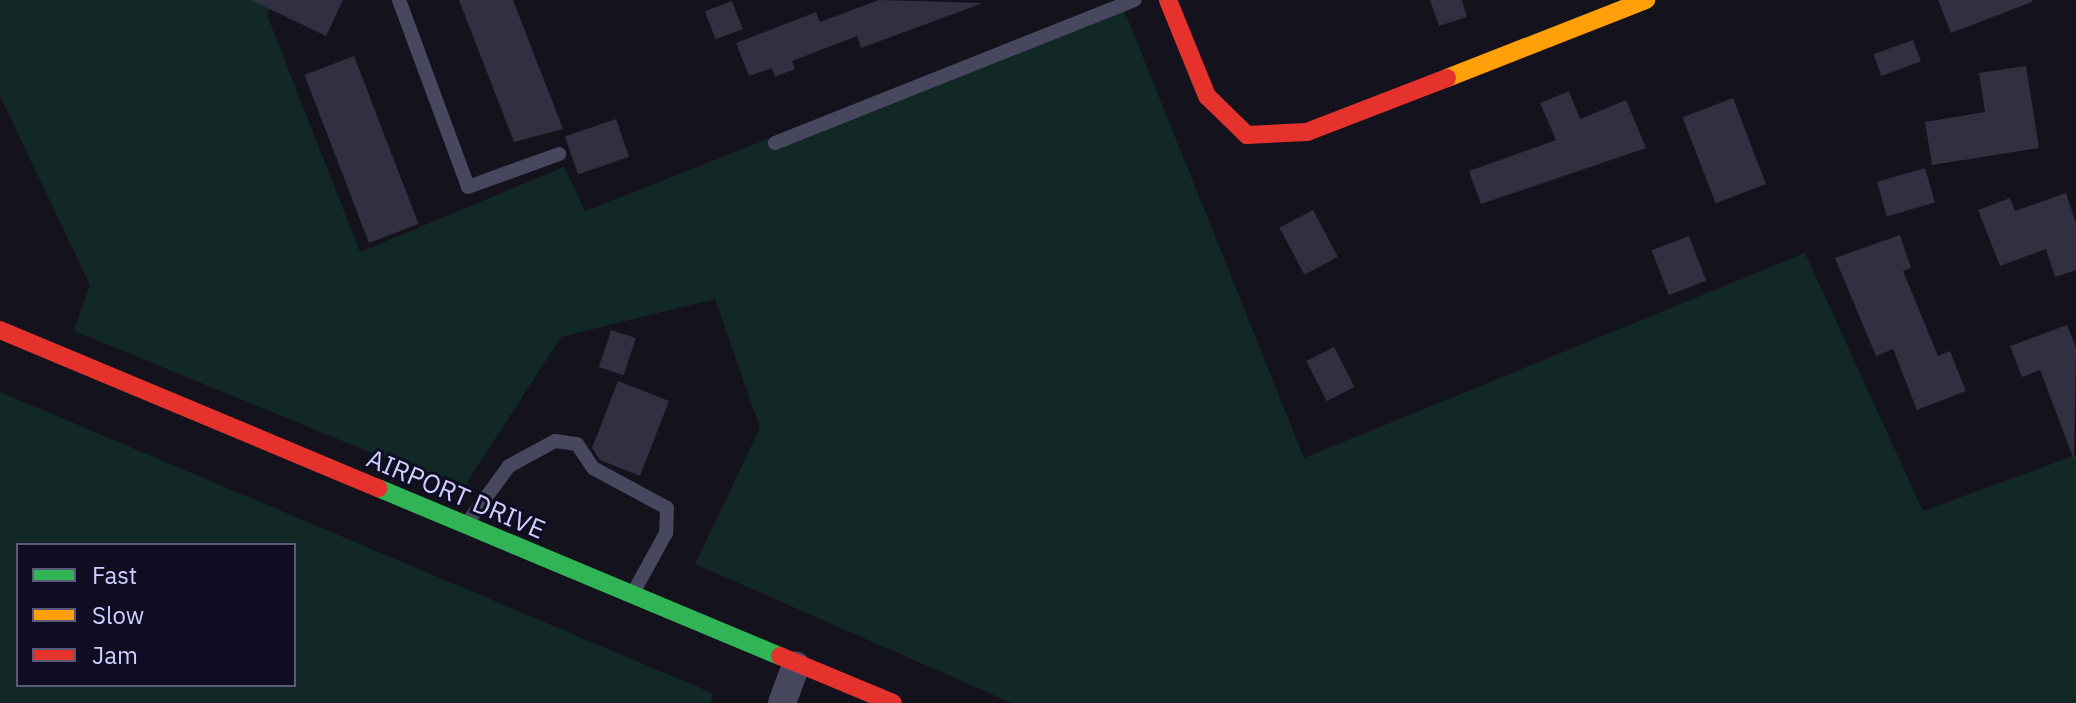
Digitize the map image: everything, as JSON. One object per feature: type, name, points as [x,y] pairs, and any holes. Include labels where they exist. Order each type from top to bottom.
[{"type":"main road","points":[[1168,0],[1207,96],[1247,135],[1307,132],[1646,0]]},
{"type":"main road","name":"AIRPORT DRIVE","points":[[0,330],[893,703]]},
{"type":"street","points":[[782,703],[796,665]]},
{"type":"lane","points":[[399,0],[468,187],[559,154]]},
{"type":"lane","points":[[775,143],[1135,0]]},
{"type":"lane","points":[[465,526],[509,466],[555,441],[577,444],[593,468],[667,508],[666,533],[632,596]]},
{"type":"green space","points":[[0,0],[274,0],[267,15],[360,252],[564,167],[585,211],[1120,0],[1304,458],[1805,253],[1923,511],[2076,455],[2076,703],[1012,703],[695,564],[760,428],[715,299],[561,337],[462,490],[74,331],[90,285],[0,96]]},
{"type":"green space","points":[[0,392],[712,693],[711,703],[0,703]]},
{"type":"building","points":[[251,0],[343,0],[326,36]]},
{"type":"building","points":[[459,0],[513,0],[563,129],[514,142]]},
{"type":"building","points":[[879,0],[983,3],[861,48],[857,36],[792,61],[795,69],[775,77],[772,68],[749,76],[736,43],[816,12],[820,22]]},
{"type":"building","points":[[1430,0],[1462,0],[1467,17],[1439,26]]},
{"type":"building","points":[[1938,0],[2032,0],[2032,2],[1951,33]]},
{"type":"building","points":[[732,1],[743,29],[716,39],[705,11]]},
{"type":"building","points":[[1913,40],[1921,62],[1881,76],[1874,54]]},
{"type":"building","points":[[354,56],[419,224],[369,243],[305,75]]},
{"type":"building","points":[[2026,66],[2039,148],[1932,165],[1925,122],[1985,112],[1979,73]]},
{"type":"building","points":[[1569,91],[1580,119],[1626,100],[1646,148],[1481,204],[1469,171],[1556,140],[1540,103]]},
{"type":"building","points":[[1733,98],[1766,184],[1716,203],[1683,117]]},
{"type":"building","points":[[616,119],[629,157],[578,174],[565,137]]},
{"type":"building","points":[[1925,168],[1935,203],[1887,216],[1877,182]]},
{"type":"building","points":[[2066,193],[2076,223],[2076,270],[2055,277],[2046,249],[2000,266],[1978,210],[2010,198],[2015,211]]},
{"type":"building","points":[[1313,210],[1338,257],[1304,275],[1279,228]]},
{"type":"building","points":[[1900,235],[1911,268],[1903,271],[1938,356],[1950,351],[1966,391],[1917,410],[1893,349],[1876,356],[1835,258]]},
{"type":"building","points":[[1689,236],[1706,281],[1669,295],[1652,250]]},
{"type":"building","points":[[2067,325],[2076,348],[2074,460],[2040,370],[2022,377],[2010,346]]},
{"type":"building","points":[[611,330],[636,338],[624,375],[599,367]]},
{"type":"building","points":[[1334,347],[1354,387],[1327,401],[1306,361]]},
{"type":"building","points":[[618,381],[669,401],[640,476],[600,460],[592,448]]},
{"type":"traffic: fast","points":[[378,488],[780,656]]},
{"type":"traffic: slow","points":[[1447,78],[1646,0]]},
{"type":"traffic: jam","points":[[1168,0],[1207,96],[1247,135],[1307,132],[1447,78]]},
{"type":"traffic: jam","points":[[0,330],[378,488]]},
{"type":"traffic: jam","points":[[780,656],[893,703]]}]
